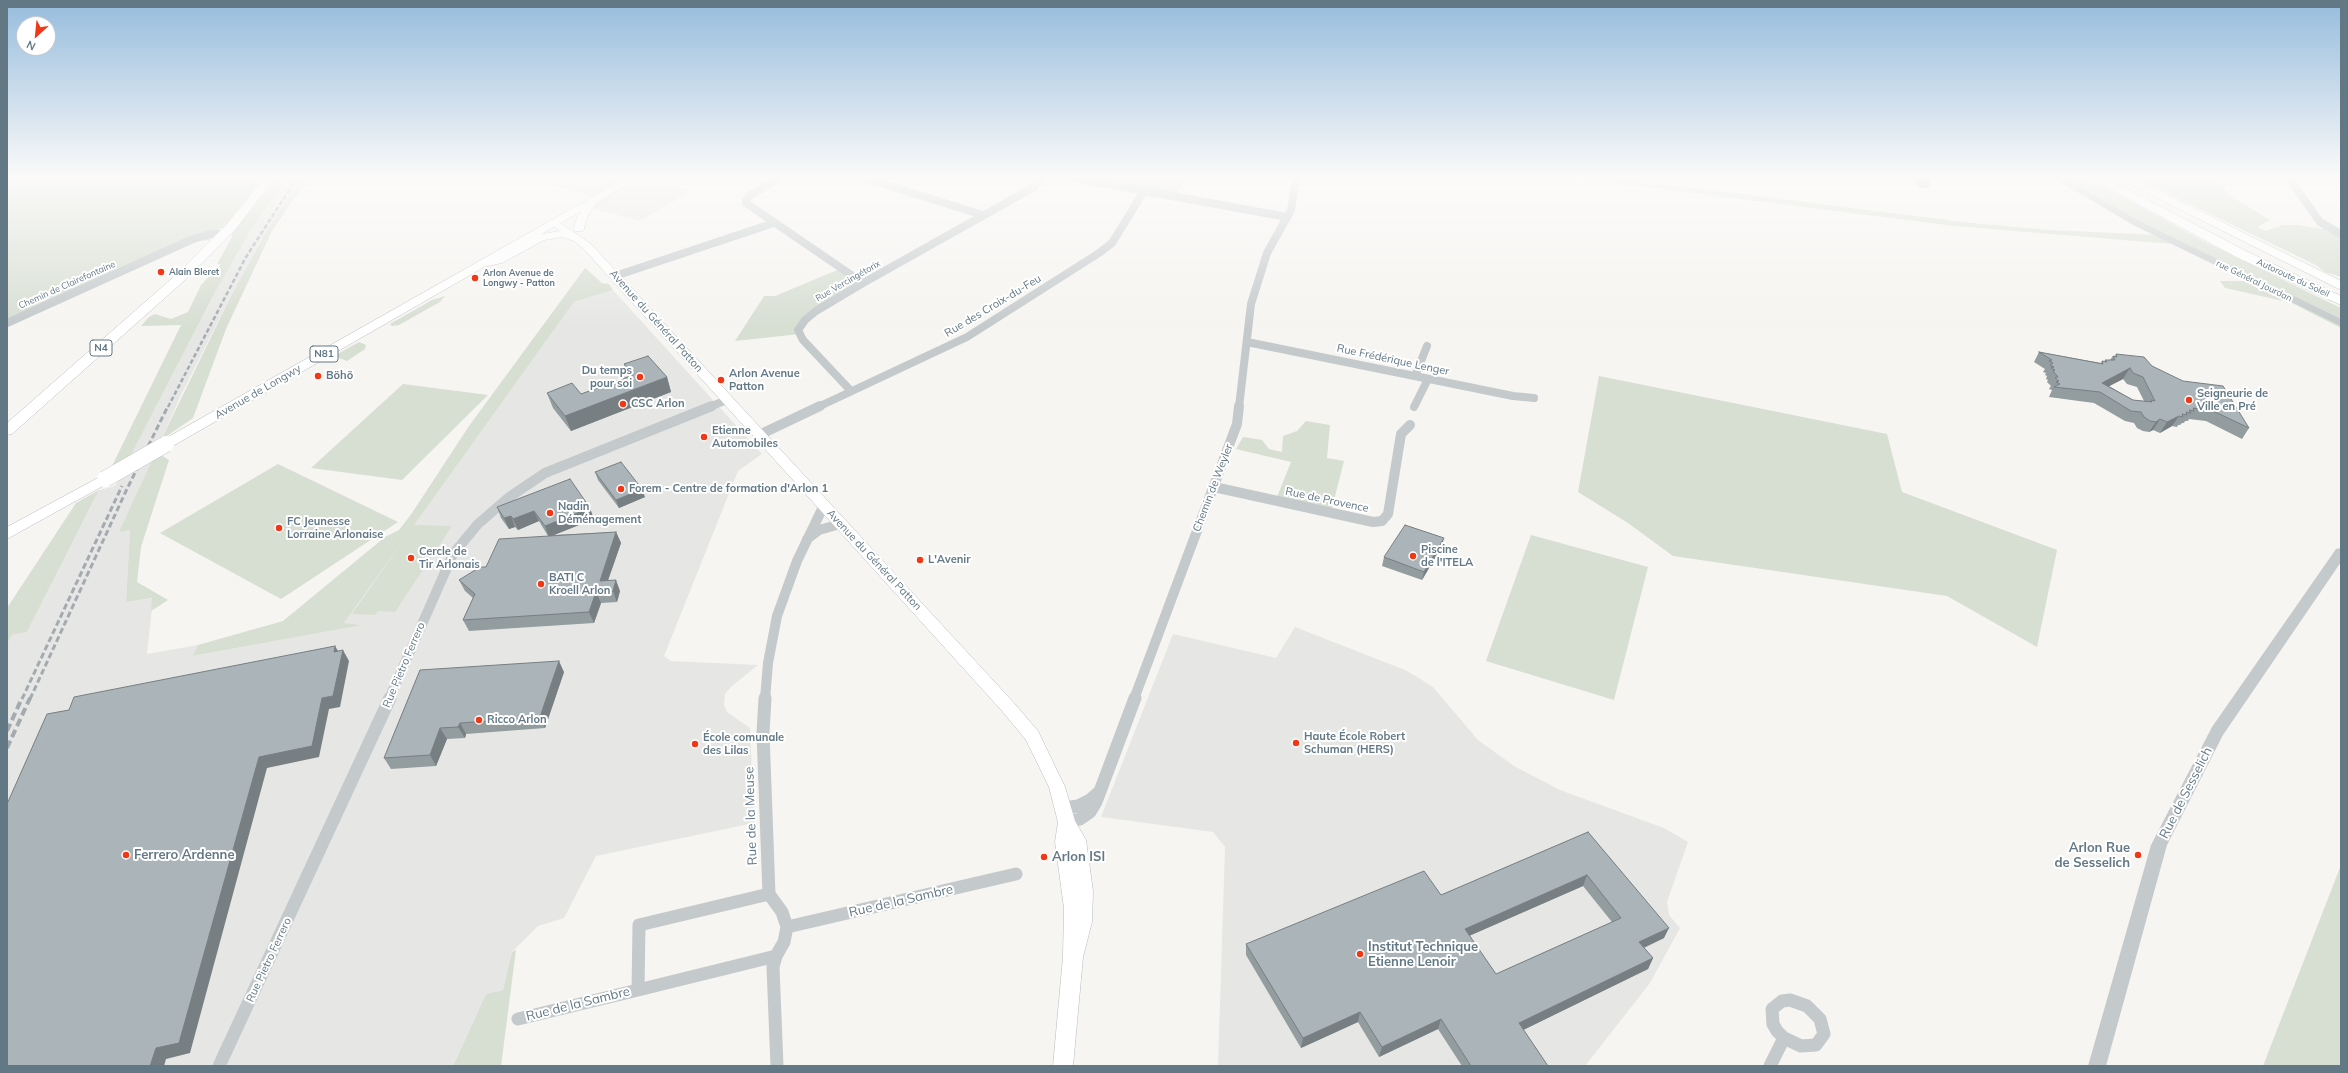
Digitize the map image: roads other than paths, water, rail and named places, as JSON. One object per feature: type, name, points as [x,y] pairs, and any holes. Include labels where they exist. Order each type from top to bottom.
[{"type":"highway","name":"Autoroute du Soleil","points":[[2192,228],[2244,255],[2335,298]]},
{"type":"highway","name":"Autoroute du Soleil","points":[[2224,228],[2341,286]]},
{"type":"main road","name":"N4","points":[[7,431],[214,245],[229,228]]},
{"type":"main road","name":"Avenue de Longwy","points":[[7,534],[546,228]]},
{"type":"main road","points":[[566,228],[587,246]]},
{"type":"main road","points":[[579,229],[587,246]]},
{"type":"main road","name":"N81","points":[[483,264],[498,261],[541,237],[551,234],[567,235],[587,246]]},
{"type":"main road","name":"Avenue du Général Patton","points":[[587,246],[824,505],[1032,736],[1057,787],[1066,815],[1064,842],[1073,908],[1074,957],[1063,1066]]},
{"type":"street","points":[[615,276],[759,228]]},
{"type":"street","points":[[782,228],[863,283]]},
{"type":"street","name":"Rue Vercingétorix","points":[[851,391],[803,340],[798,330],[805,320],[816,311],[961,228]]},
{"type":"street","name":"Rue des Croix-du-Feu","points":[[759,435],[967,337],[1099,253],[1112,243],[1121,228]]},
{"type":"street","name":"Chemin de Weyler","points":[[1066,815],[1080,819],[1090,812],[1099,792],[1214,487],[1237,424],[1251,304],[1257,280],[1266,253],[1281,228]]},
{"type":"street","name":"rue Général Jourdan","points":[[2146,228],[2341,323]]},
{"type":"street","points":[[2331,228],[2341,234]]},
{"type":"street","name":"Chemin de Clairefontaine","points":[[7,323],[193,239],[210,234],[224,234]]},
{"type":"street","name":"Rue Frédérique Lenger","points":[[1247,342],[1513,396],[1534,398]]},
{"type":"street","points":[[1415,376],[1428,346]]},
{"type":"street","points":[[1414,407],[1428,379]]},
{"type":"street","name":"Rue Pietro Ferrero","points":[[219,1066],[378,723],[453,554],[478,524],[508,498],[546,473],[727,400]]},
{"type":"street","name":"Rue de Provence","points":[[1214,487],[1373,522],[1382,521],[1388,514],[1401,434],[1410,426]]},
{"type":"street","name":"Rue de la Meuse","points":[[769,894],[763,733],[768,663],[777,616],[806,540],[824,505]]},
{"type":"street","points":[[806,540],[819,530],[840,524]]},
{"type":"street","name":"Rue de Sesselich","points":[[2097,1066],[2159,845],[2218,731],[2341,552]]},
{"type":"street","name":"Rue de la Sambre","points":[[787,927],[1016,874]]},
{"type":"street","points":[[769,894],[782,912],[787,927],[784,942],[776,956],[773,976],[777,1066]]},
{"type":"street","name":"Rue de la Sambre","points":[[638,990],[639,925],[769,894]]},
{"type":"street","name":"Rue de la Sambre","points":[[518,1019],[776,956]]},
{"type":"street","points":[[1770,1066],[1784,1038]]},
{"type":"railway","points":[[168,407],[246,257],[265,228]]},
{"type":"railway","points":[[30,699],[126,491],[168,406]]},
{"type":"railway","points":[[22,699],[122,486]]},
{"type":"railway","points":[[7,731],[22,698]]},
{"type":"railway","points":[[7,748],[30,698]]},
{"type":"place","name":"Alain Bleret","points":[[161,272]]},
{"type":"place","name":"Arlon Avenue de Longwy - Patton","points":[[475,278]]},
{"type":"place","name":"Böhö","points":[[318,376]]},
{"type":"place","name":"Du temps pour soi","points":[[640,377]]},
{"type":"place","name":"Arlon Avenue Patton","points":[[721,380]]},
{"type":"place","name":"Seigneurie de Ville en Pré","points":[[2189,400]]},
{"type":"place","name":"CSC Arlon","points":[[623,404]]},
{"type":"place","name":"Etienne Automobiles","points":[[704,437]]},
{"type":"place","name":"Forem - Centre de formation d'Arlon 1","points":[[621,489]]},
{"type":"place","name":"Nadin Déménagement","points":[[550,513]]},
{"type":"place","name":"FC Jeunesse Lorraine Arlonaise","points":[[279,528]]},
{"type":"place","name":"Piscine de l'ITELA","points":[[1413,556]]},
{"type":"place","name":"Cercle de Tir Arlonais","points":[[411,558]]},
{"type":"place","name":"L'Avenir","points":[[920,560]]},
{"type":"place","name":"BATI C Kroell Arlon","points":[[541,584]]},
{"type":"place","name":"Ricco Arlon","points":[[479,720]]},
{"type":"place","name":"Haute École Robert Schuman (HERS)","points":[[1296,743]]},
{"type":"place","name":"École comunale des Lilas","points":[[695,744]]},
{"type":"place","name":"Ferrero Ardenne","points":[[126,855]]},
{"type":"place","name":"Arlon Rue de Sesselich","points":[[2138,855]]},
{"type":"place","name":"Arlon ISI","points":[[1044,857]]},
{"type":"place","name":"Institut Technique Etienne Lenoir","points":[[1360,954]]}]
